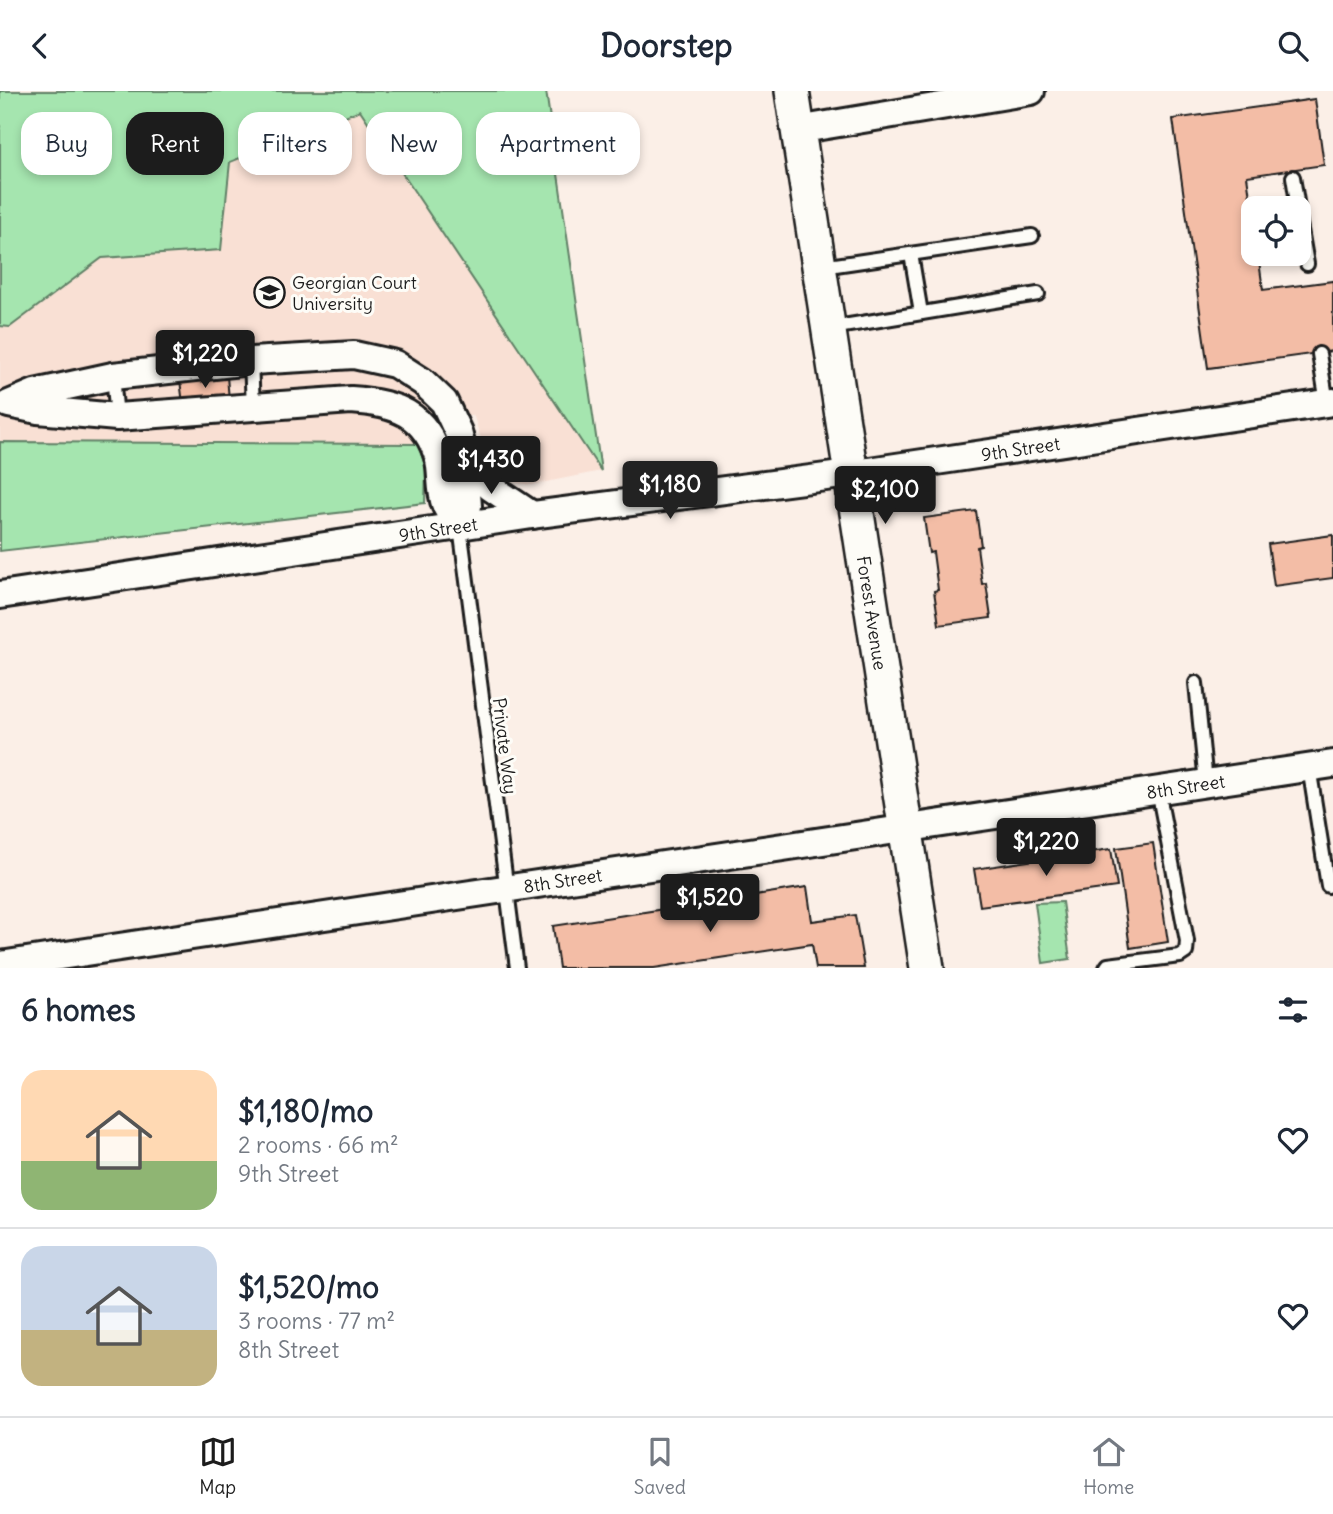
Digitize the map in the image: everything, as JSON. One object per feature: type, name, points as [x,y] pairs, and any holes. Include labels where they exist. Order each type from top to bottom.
[{"type":"street","name":"Forest Avenue","points":[[792,91],[927,968]]},
{"type":"street","points":[[797,130],[1030,91]]},
{"type":"street","points":[[5,405],[35,393],[113,376],[251,361],[354,355],[395,364],[423,382],[444,401],[458,432],[464,456],[468,506],[460,527]]},
{"type":"street","points":[[5,405],[117,417],[351,400],[382,402],[403,411],[431,438],[438,459],[445,503],[460,527]]},
{"type":"street","name":"9th Street","points":[[0,595],[532,515],[849,474],[1330,403]]},
{"type":"street","points":[[464,456],[490,487],[532,515]]},
{"type":"street","name":"8th Street","points":[[0,965],[1321,766]]},
{"type":"lane","points":[[1293,177],[1296,196]]},
{"type":"lane","points":[[818,268],[1032,236]]},
{"type":"lane","points":[[911,254],[921,313]]},
{"type":"lane","points":[[827,328],[1038,294]]},
{"type":"lane","points":[[1320,354],[1330,403]]},
{"type":"lane","points":[[251,361],[254,407]]},
{"type":"lane","points":[[113,376],[117,417]]},
{"type":"lane","name":"Private Way","points":[[460,527],[517,968]]},
{"type":"lane","points":[[1196,683],[1206,783]]},
{"type":"lane","points":[[1321,766],[1328,886]]},
{"type":"lane","points":[[1106,968],[1108,964],[1180,956],[1186,952],[1187,941],[1158,790]]},
{"type":"shaded area","name":"Georgian Court University","points":[[360,109],[366,118],[366,175],[404,175],[601,471],[531,485],[507,481],[489,463],[473,414],[418,444],[0,442],[0,326],[10,327],[102,258],[221,250],[230,162],[238,159],[238,175],[352,175],[352,112]]},
{"type":"green space","points":[[0,91],[546,91],[549,112],[476,112],[476,175],[558,175],[601,471],[403,175],[462,175],[462,112],[366,112],[366,119],[360,110],[352,113],[238,112],[238,159],[230,162],[221,250],[102,258],[10,327],[0,326]]},
{"type":"green space","points":[[0,442],[418,444],[426,469],[425,503],[0,551]]},
{"type":"green space","points":[[1062,902],[1070,959],[1043,963],[1035,903]]},
{"type":"building","points":[[1315,99],[1324,165],[1247,176],[1250,196],[1241,196],[1241,266],[1260,266],[1263,290],[1333,281],[1333,351],[1208,368],[1173,119]]},
{"type":"building","points":[[227,376],[229,400],[183,404],[180,380]]},
{"type":"building","points":[[976,511],[981,546],[977,547],[982,584],[986,583],[991,618],[939,625],[934,591],[938,590],[933,552],[929,553],[924,518]]},
{"type":"building","points":[[1333,535],[1333,578],[1274,586],[1268,544]]},
{"type":"building","points":[[1153,843],[1168,942],[1130,948],[1116,848]]},
{"type":"building","points":[[1111,849],[1117,887],[980,906],[974,869]]},
{"type":"building","points":[[807,887],[812,921],[855,915],[864,968],[816,968],[812,944],[654,968],[559,968],[553,926]]},
{"type":"place","name":"Georgian Court University","points":[[269,292]]}]
